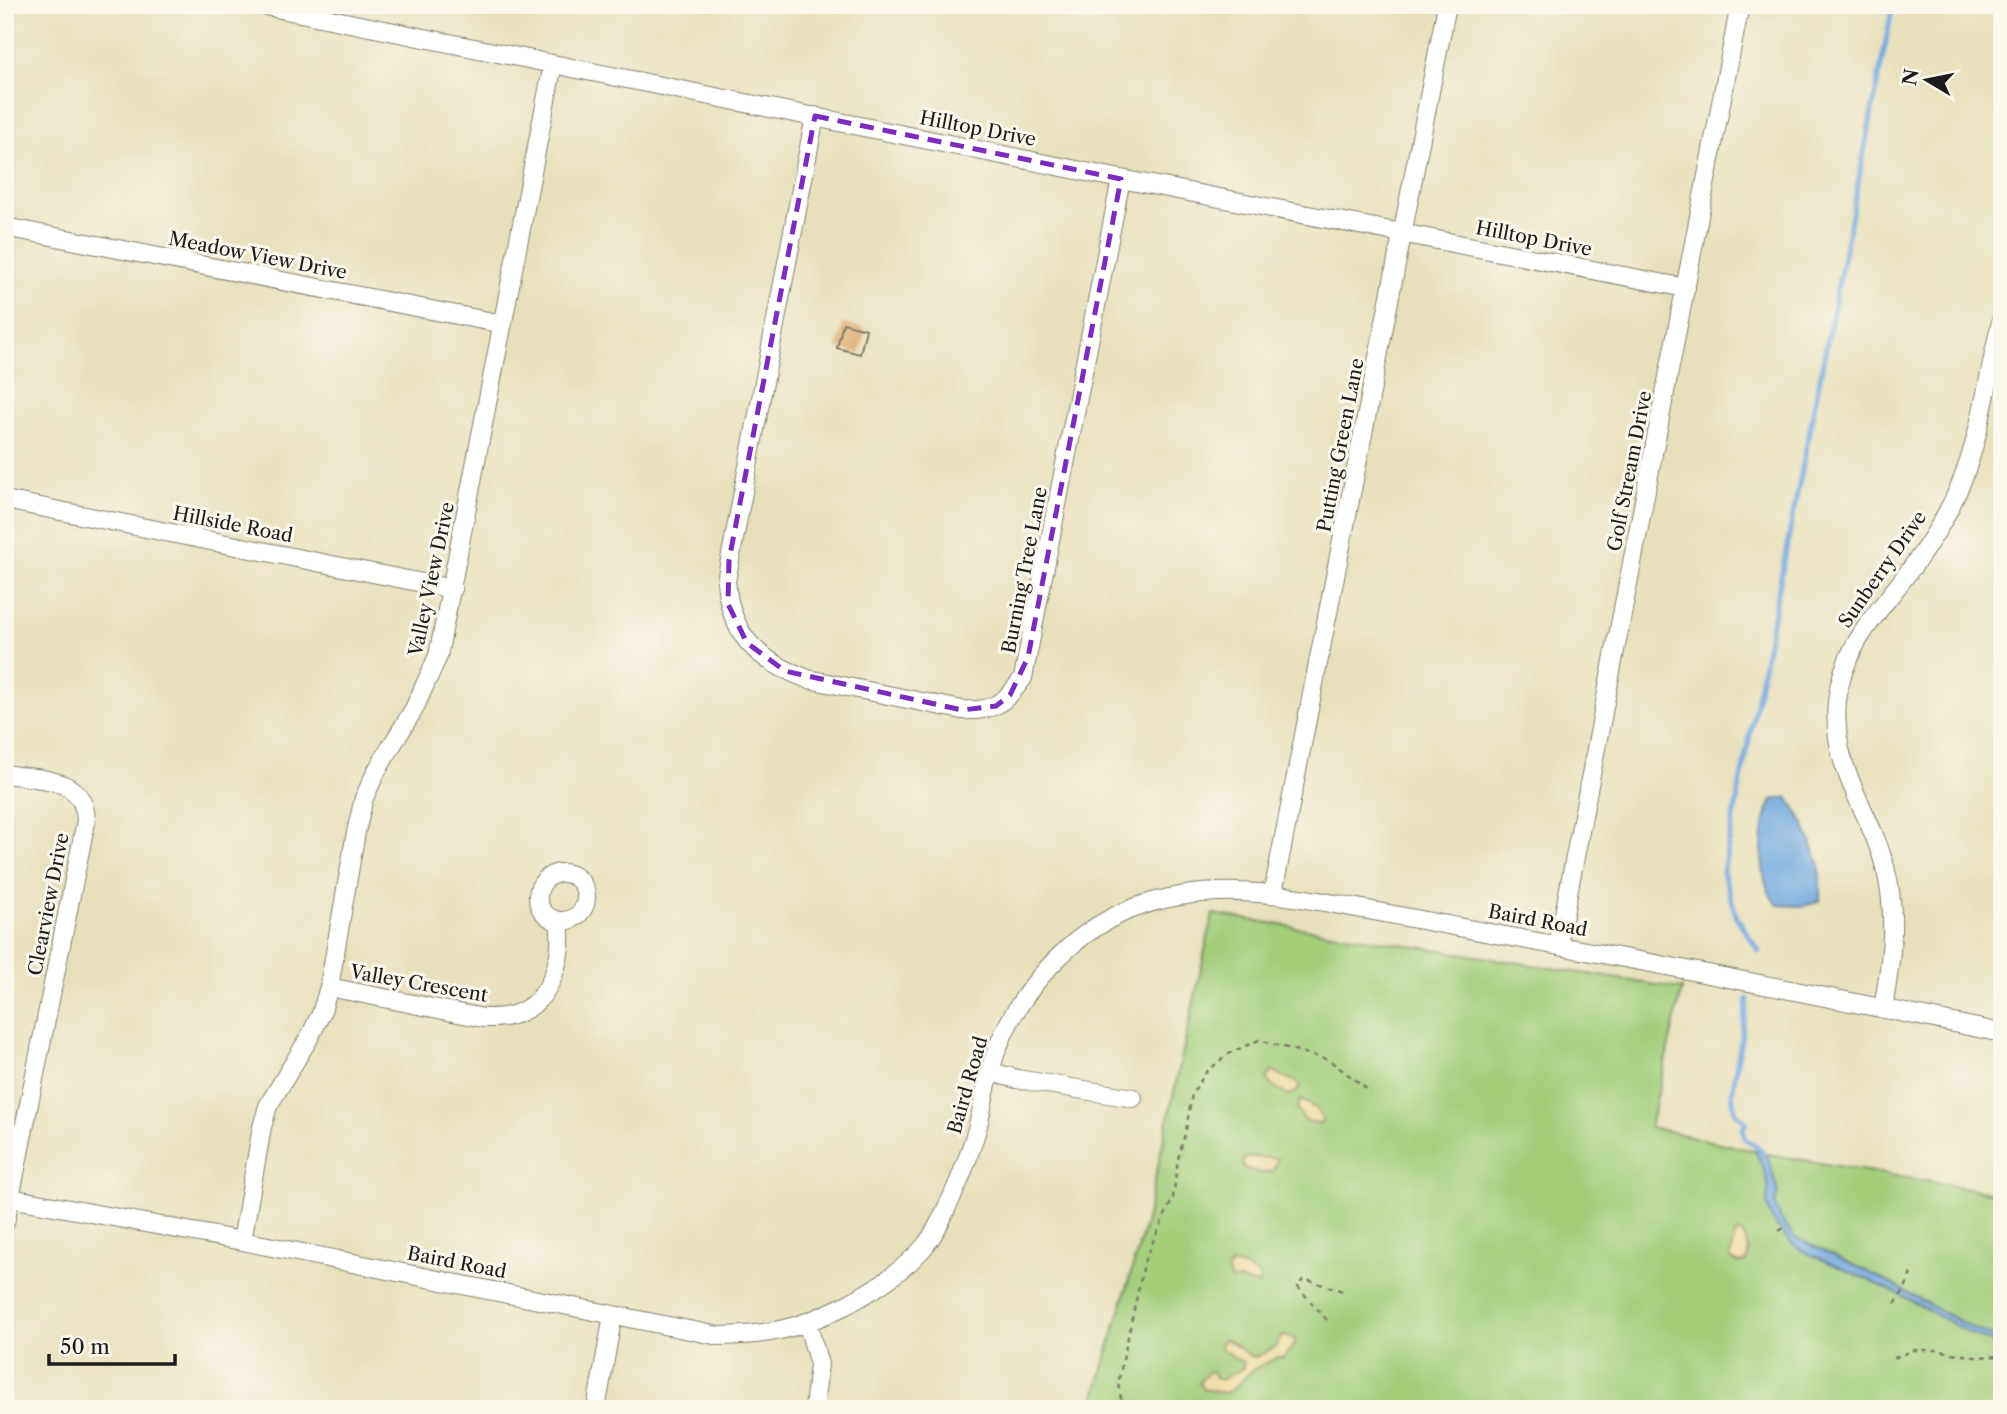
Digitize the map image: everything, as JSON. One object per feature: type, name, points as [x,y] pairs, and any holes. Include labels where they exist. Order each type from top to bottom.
[{"type":"street","name":"Hilltop Drive","points":[[261,5],[1121,179],[1686,288]]},
{"type":"street","name":"Putting Green Lane","points":[[1273,892],[1447,5]]},
{"type":"street","name":"Golf Stream Drive","points":[[1558,945],[1740,5]]},
{"type":"street","name":"Valley View Drive","points":[[242,1241],[268,1106],[309,1038],[321,1014],[329,987],[364,798],[377,770],[428,682],[438,656],[552,64]]},
{"type":"street","name":"Burning Tree Lane","points":[[815,116],[726,581],[728,604],[747,643],[765,659],[785,671],[808,679],[978,711],[1003,701],[1023,678],[1121,179]]},
{"type":"street","name":"Meadow View Drive","points":[[5,227],[503,324]]},
{"type":"street","name":"Sunberry Drive","points":[[1883,1009],[1893,936],[1889,886],[1884,864],[1841,757],[1836,717],[1841,678],[1855,643],[1938,529],[1959,487],[1976,441],[2002,318]]},
{"type":"street","name":"Hillside Road","points":[[5,500],[453,589]]},
{"type":"street","name":"Clearview Drive","points":[[5,774],[61,783],[75,790],[86,808],[86,821],[5,1223]]},
{"type":"street","name":"Baird Road","points":[[8,1198],[242,1241],[719,1336],[760,1335],[789,1329],[859,1299],[882,1284],[926,1245],[963,1175],[990,1072],[1005,1030],[1024,996],[1058,959],[1099,927],[1129,910],[1160,900],[1216,891],[1273,892],[2002,1033]]},
{"type":"street","name":"Valley Crescent","points":[[329,987],[483,1018],[517,1014],[543,994],[553,976],[561,938],[559,921]]},
{"type":"street","points":[[990,1072],[1133,1098]]},
{"type":"street","points":[[596,1409],[613,1315]]},
{"type":"street","points":[[807,1322],[819,1364],[814,1409]]},
{"type":"path","points":[[1123,1409],[1118,1383],[1145,1259],[1173,1198],[1192,1094],[1207,1071],[1230,1053],[1259,1040],[1329,1060],[1371,1091]]},
{"type":"path","points":[[1779,1231],[1787,1226]]},
{"type":"path","points":[[1895,1304],[1905,1289],[1913,1268]]},
{"type":"path","points":[[1327,1320],[1297,1286],[1304,1279],[1343,1291]]},
{"type":"path","points":[[1894,1358],[1914,1350],[1936,1350],[1975,1357],[2002,1356]]},
{"type":"highlighted area","points":[[815,116],[1121,179],[1028,657],[1010,695],[996,706],[962,710],[785,671],[747,643],[737,626],[728,604],[729,560]]},
{"type":"green space","points":[[1213,914],[1682,989],[1650,1127],[1767,1154],[2002,1194],[2002,1409],[1091,1409],[1145,1225]]},
{"type":"sand","points":[[1273,1071],[1300,1085],[1297,1092],[1288,1095],[1271,1085],[1266,1079]]},
{"type":"sand","points":[[1300,1100],[1316,1108],[1323,1121],[1320,1124],[1304,1120],[1297,1109]]},
{"type":"sand","points":[[1252,1156],[1278,1159],[1273,1171],[1260,1173],[1244,1168],[1244,1159]]},
{"type":"sand","points":[[1738,1232],[1744,1235],[1749,1251],[1746,1262],[1741,1263],[1730,1258],[1734,1236]]},
{"type":"sand","points":[[1231,1264],[1254,1272],[1260,1278],[1259,1285],[1239,1280],[1231,1281],[1228,1272]]},
{"type":"sand","points":[[1282,1336],[1294,1338],[1296,1343],[1283,1358],[1278,1357],[1252,1370],[1232,1390],[1224,1393],[1203,1389],[1199,1383],[1209,1371],[1221,1380],[1243,1368],[1243,1362],[1223,1351],[1220,1344],[1224,1339],[1255,1358],[1275,1347]]},
{"type":"water","points":[[1788,797],[1804,824],[1820,865],[1820,901],[1804,906],[1777,905],[1766,883],[1763,869],[1764,825],[1768,811],[1772,800]]},
{"type":"water","points":[[1755,1151],[1767,1154],[1778,1192],[1775,1204],[1781,1219],[1794,1237],[1877,1276],[1970,1327],[2002,1340],[2002,1347],[1969,1333],[1897,1293],[1795,1246],[1778,1229],[1770,1215],[1768,1183]]},
{"type":"building","points":[[843,323],[866,329],[860,354],[837,348]]},
{"type":"waterway","points":[[1759,951],[1737,918],[1723,872],[1893,5]]},
{"type":"waterway","points":[[1748,999],[1732,1093],[1735,1112],[1746,1122],[1743,1129],[1745,1139],[1761,1150],[1764,1157]]}]
